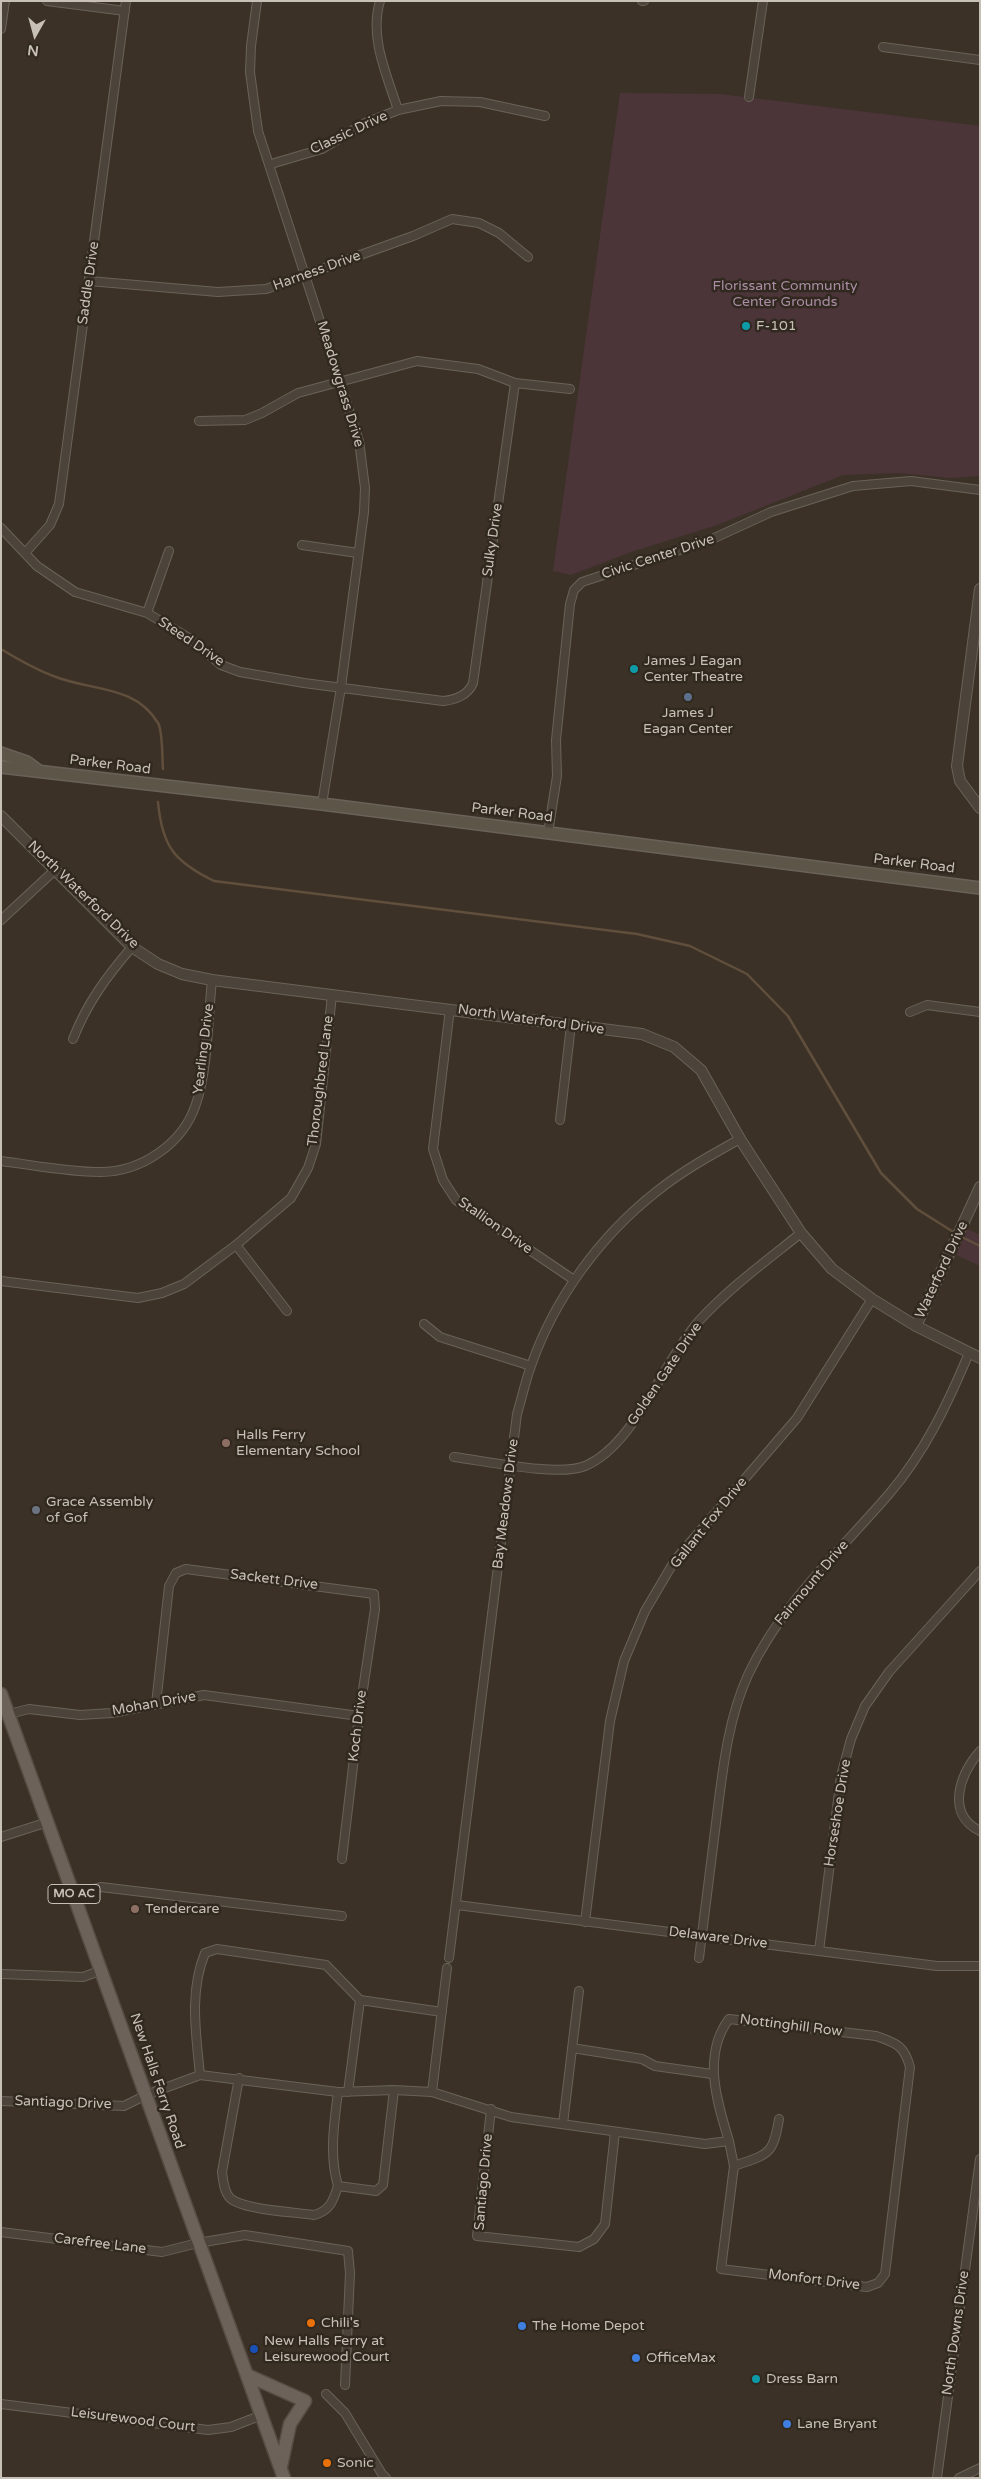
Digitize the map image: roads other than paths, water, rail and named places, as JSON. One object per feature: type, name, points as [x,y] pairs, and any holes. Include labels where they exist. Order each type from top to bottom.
[{"type":"main road","name":"Parker Road","points":[[1,753],[27,762],[41,772]]},
{"type":"main road","name":"Parker Road","points":[[1,767],[322,804],[977,887]]},
{"type":"main road","name":"New Halls Ferry Road","points":[[1,1694],[283,2473]]},
{"type":"main road","points":[[247,2375],[305,2401],[290,2424],[283,2473]]},
{"type":"street","points":[[1,29],[5,1]]},
{"type":"street","points":[[47,1],[125,11]]},
{"type":"street","name":"Saddle Drive","points":[[25,553],[50,525],[59,504],[126,1]]},
{"type":"street","name":"Meadowgrass Drive","points":[[257,1],[251,46],[252,98],[258,131],[271,164],[305,276],[359,440],[365,488],[364,512],[341,687],[322,804]]},
{"type":"street","points":[[380,1],[376,15],[377,45],[398,110]]},
{"type":"street","points":[[749,97],[763,1]]},
{"type":"street","points":[[883,47],[980,60]]},
{"type":"street","name":"Classic Drive","points":[[271,164],[322,148],[363,124],[398,110],[441,101],[480,102],[545,116]]},
{"type":"street","name":"Harness Drive","points":[[89,281],[218,292],[266,289],[413,236],[452,219],[479,223],[499,233],[528,257]]},
{"type":"street","points":[[199,421],[244,420],[262,413],[298,393],[417,360],[478,369],[515,383],[570,390]]},
{"type":"street","name":"Sulky Drive","points":[[464,694],[470,688],[474,677],[515,383]]},
{"type":"street","name":"Civic Center Drive","points":[[548,833],[557,776],[556,740],[570,604],[574,590],[582,582],[710,540],[771,512],[853,486],[911,481],[980,490]]},
{"type":"street","name":"Steed Drive","points":[[1,528],[37,566],[75,592],[147,613],[189,638],[221,664],[240,672],[443,701],[464,694]]},
{"type":"street","points":[[302,545],[358,553]]},
{"type":"street","points":[[147,613],[169,551]]},
{"type":"street","points":[[980,589],[957,766],[960,780],[980,808]]},
{"type":"street","name":"North Waterford Drive","points":[[1,816],[132,946],[158,964],[182,974],[212,980],[642,1034],[674,1047],[700,1070],[740,1139],[801,1233],[832,1269],[872,1299],[916,1326],[980,1358]]},
{"type":"street","points":[[1,920],[56,869]]},
{"type":"street","points":[[73,1039],[82,1014],[100,985],[132,946]]},
{"type":"street","name":"Yearling Drive","points":[[1,1161],[100,1172],[122,1169],[145,1162],[165,1149],[178,1136],[196,1104],[202,1076],[212,980]]},
{"type":"street","name":"Thoroughbred Lane","points":[[1,1281],[138,1298],[162,1293],[184,1284],[236,1245],[291,1198],[308,1168],[316,1144],[332,995]]},
{"type":"street","points":[[910,1012],[927,1006],[980,1012]]},
{"type":"street","name":"Stallion Drive","points":[[450,1009],[433,1149],[442,1180],[456,1200],[574,1280]]},
{"type":"street","points":[[560,1120],[571,1025]]},
{"type":"street","name":"Bay Meadows Drive","points":[[449,1958],[517,1414],[531,1366],[549,1324],[574,1280],[598,1248],[656,1192],[693,1166],[740,1139]]},
{"type":"street","name":"Waterford Drive","points":[[916,1326],[980,1187]]},
{"type":"street","name":"Golden Gate Drive","points":[[454,1457],[562,1471],[584,1466],[606,1454],[624,1436],[674,1355],[697,1324],[728,1292],[801,1233]]},
{"type":"street","points":[[236,1245],[287,1311]]},
{"type":"street","name":"Gallant Fox Drive","points":[[585,1922],[610,1721],[624,1661],[645,1611],[675,1560],[797,1418],[872,1299]]},
{"type":"street","points":[[424,1324],[440,1337],[531,1366]]},
{"type":"street","name":"Fairmount Drive","points":[[699,1958],[724,1765],[732,1721],[748,1676],[772,1632],[805,1587],[890,1492],[924,1445],[944,1410],[970,1353]]},
{"type":"street","name":"Sackett Drive","points":[[156,1704],[168,1586],[176,1573],[186,1569],[374,1594]]},
{"type":"street","name":"Horseshoe Drive","points":[[819,1951],[841,1776],[851,1739],[865,1706],[889,1672],[980,1571]]},
{"type":"street","name":"Koch Drive","points":[[342,1859],[359,1716],[375,1609],[374,1594]]},
{"type":"street","name":"Mohan Drive","points":[[9,1714],[29,1709],[80,1715],[112,1713],[204,1695],[359,1716]]},
{"type":"street","points":[[980,1751],[971,1761],[959,1797],[960,1813],[968,1825],[980,1830]]},
{"type":"street","points":[[1,1838],[48,1822]]},
{"type":"street","points":[[75,1895],[101,1887],[342,1916]]},
{"type":"street","name":"Delaware Drive","points":[[457,1905],[936,1966],[980,1966]]},
{"type":"street","points":[[200,2075],[193,2002],[200,1964],[205,1952],[217,1949],[326,1965],[360,2000],[442,2012]]},
{"type":"street","points":[[432,2092],[447,1968]]},
{"type":"street","points":[[1,1974],[83,1977],[102,1970]]},
{"type":"street","points":[[563,2124],[579,1991]]},
{"type":"street","points":[[348,2092],[360,2000]]},
{"type":"street","name":"Nottinghill Row","points":[[729,2141],[712,2074],[721,2030],[729,2019],[876,2036],[893,2042],[906,2052]]},
{"type":"street","points":[[572,2048],[642,2059],[655,2066],[712,2074]]},
{"type":"street","name":"Monfort Drive","points":[[734,2166],[721,2269],[867,2287],[878,2283],[885,2274],[910,2067],[906,2052]]},
{"type":"street","name":"Santiago Drive","points":[[1,2100],[124,2106],[146,2095],[200,2075],[239,2078],[338,2092],[394,2090],[432,2092],[491,2109],[511,2117],[705,2144],[729,2141]]},
{"type":"street","points":[[239,2078],[222,2172],[224,2185],[229,2197],[240,2204],[314,2215],[323,2213],[331,2205],[338,2186],[334,2171],[332,2145],[338,2092]]},
{"type":"street","points":[[338,2186],[376,2191],[383,2185],[394,2090]]},
{"type":"street","name":"Santiago Drive","points":[[491,2109],[477,2236],[579,2248],[594,2239],[605,2224],[615,2132]]},
{"type":"street","points":[[729,2141],[734,2166],[766,2154],[775,2142],[779,2119]]},
{"type":"street","name":"North Downs Drive","points":[[937,2478],[980,2159]]},
{"type":"street","name":"Carefree Lane","points":[[1,2232],[162,2252],[198,2242],[245,2235],[348,2251],[350,2273],[345,2385]]},
{"type":"street","points":[[326,2394],[345,2413],[386,2478]]},
{"type":"street","name":"Leisurewood Court","points":[[1,2404],[208,2430],[232,2427],[262,2415]]},
{"type":"street","points":[[959,2478],[980,2468]]},
{"type":"waterway","points":[[1,649],[49,674],[125,695],[137,702],[148,711],[160,727],[163,769]]},
{"type":"waterway","points":[[158,802],[163,831],[173,851],[189,867],[214,881],[637,934],[690,946],[747,974],[788,1016],[881,1173],[917,1209],[955,1233]]},
{"type":"waterway","points":[[960,1236],[980,1246]]},
{"type":"place","name":"F-101","points":[[746,326]]},
{"type":"place","name":"James J Eagan Center Theatre","points":[[634,669]]},
{"type":"place","name":"James J Eagan Center","points":[[688,697]]},
{"type":"place","name":"Halls Ferry Elementary School","points":[[226,1443]]},
{"type":"place","name":"Grace Assembly of Gof","points":[[36,1510]]},
{"type":"place","name":"Tendercare","points":[[135,1909]]},
{"type":"place","name":"Chili's","points":[[311,2323]]},
{"type":"place","name":"The Home Depot","points":[[522,2326]]},
{"type":"place","name":"New Halls Ferry at Leisurewood Court","points":[[254,2349]]},
{"type":"place","name":"OfficeMax","points":[[636,2358]]},
{"type":"place","name":"Dress Barn","points":[[756,2379]]},
{"type":"place","name":"Lane Bryant","points":[[787,2424]]},
{"type":"place","name":"Sonic","points":[[327,2463]]},
{"type":"park label","name":"Florissant Community Center Grounds","points":[[785,294]]}]
